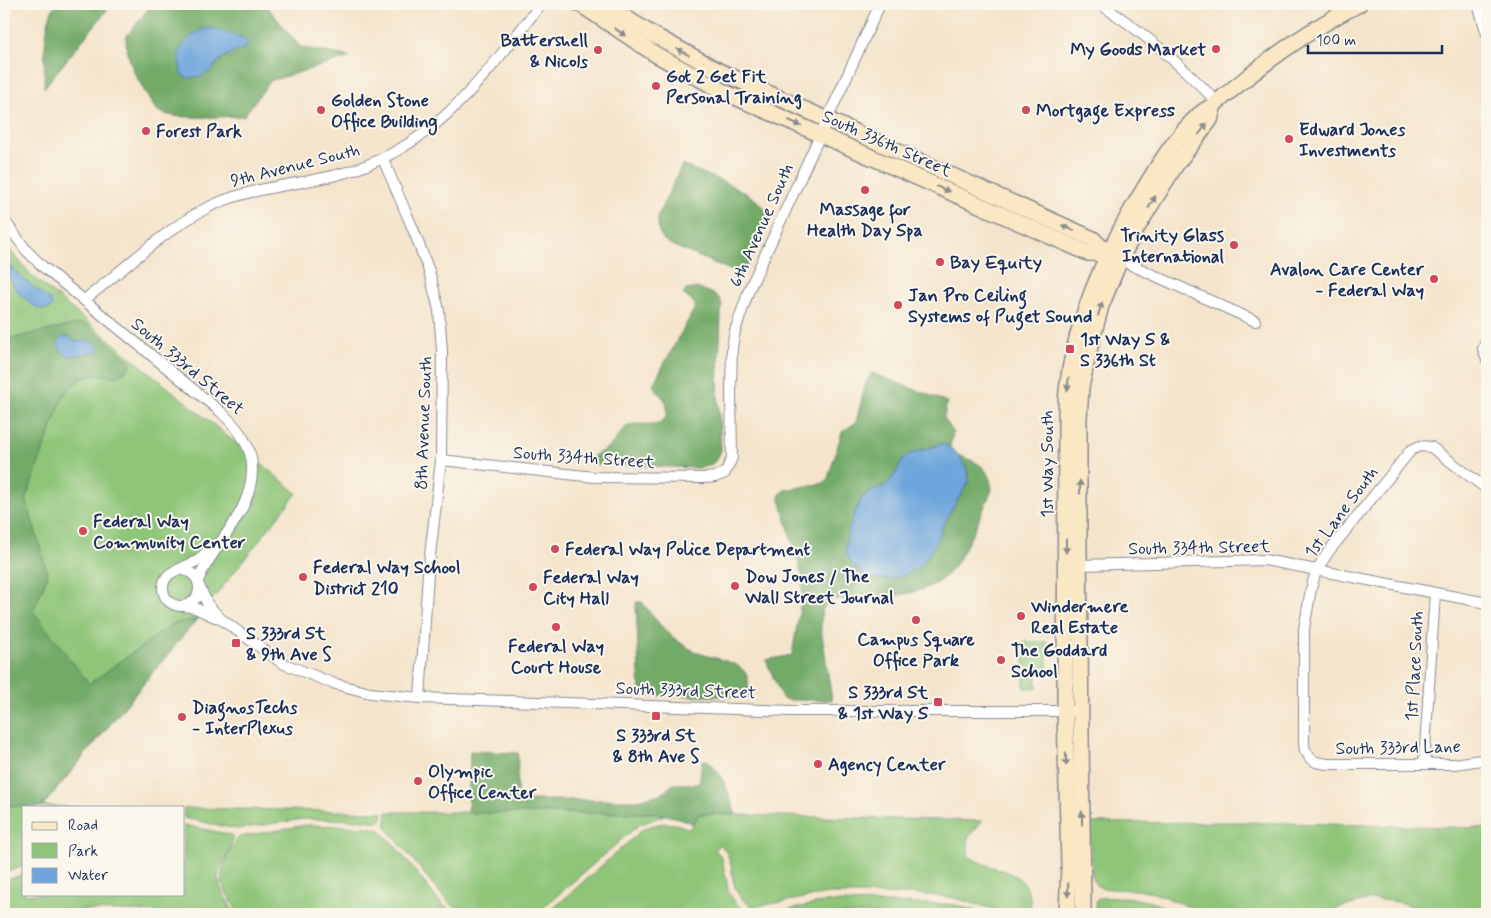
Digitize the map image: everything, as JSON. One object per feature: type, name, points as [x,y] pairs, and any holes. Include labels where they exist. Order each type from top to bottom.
[{"type":"main road","name":"South 336th Street","points":[[580,4],[627,37],[688,74],[724,92],[1088,253],[1114,257]]},
{"type":"main road","name":"South 336th Street","points":[[604,4],[700,61],[1093,239],[1114,257]]},
{"type":"main road","name":"1st Way South","points":[[1076,866],[1066,417],[1068,382],[1087,305],[1114,257],[1138,226],[1175,166],[1210,120],[1216,104],[1294,40],[1359,4]]},
{"type":"main road","name":"1st Way South","points":[[1073,711],[1080,565],[1079,418],[1081,387],[1114,257]]},
{"type":"main road","points":[[1067,914],[1076,866]]},
{"type":"main road","points":[[1076,866],[1083,914]]},
{"type":"street","name":"9th Avenue South","points":[[84,300],[174,229],[204,209],[227,199],[343,174],[383,159],[438,123],[459,104],[541,4]]},
{"type":"street","name":"6th Avenue South","points":[[725,473],[730,464],[733,451],[732,347],[749,290],[880,4]]},
{"type":"street","points":[[1100,4],[1161,48],[1216,104]]},
{"type":"street","points":[[1478,4],[1487,34]]},
{"type":"street","name":"8th Avenue South","points":[[383,159],[424,258],[439,310],[442,352],[441,460],[428,573],[420,698]]},
{"type":"street","name":"South 333rd Street","points":[[4,220],[31,256],[220,412],[241,433],[251,459],[251,485],[245,504],[205,565],[198,583],[203,597],[221,620]]},
{"type":"street","name":"South 336th Street","points":[[1114,257],[1256,321]]},
{"type":"street","points":[[1487,340],[1483,349],[1487,360]]},
{"type":"street","name":"1st Lane South","points":[[1310,758],[1304,744],[1304,629],[1316,571],[1329,552],[1411,450],[1420,446],[1431,447],[1487,489]]},
{"type":"street","name":"South 334th Street","points":[[441,460],[594,477],[706,478],[716,477],[725,473]]},
{"type":"street","name":"South 333rd Street","points":[[178,570],[199,560],[233,524]]},
{"type":"street","name":"South 334th Street","points":[[1080,565],[1265,560],[1435,593]]},
{"type":"street","points":[[178,570],[192,573],[198,583],[198,595],[192,603],[183,606],[174,605],[169,602],[162,590],[166,576],[178,570]]},
{"type":"street","name":"1st Place South","points":[[1424,764],[1435,593],[1487,603]]},
{"type":"street","name":"South 333rd Street","points":[[183,606],[195,608],[221,620],[282,663],[332,683],[370,693],[420,698],[792,711],[1073,711]]},
{"type":"street","name":"South 333rd Lane","points":[[1310,758],[1316,762],[1328,764],[1464,763],[1487,759]]},
{"type":"green space","points":[[56,4],[112,4],[44,88],[46,33],[48,22]]},
{"type":"green space","points":[[146,4],[265,4],[300,47],[351,57],[270,81],[244,116],[187,117],[165,114],[153,106],[132,68],[127,50],[126,37],[150,7]],"holes":[[[211,28],[241,37],[244,49],[225,57],[211,71],[181,74],[179,58],[205,29]]]},
{"type":"green space","points":[[682,165],[731,185],[755,199],[763,207],[768,215],[746,267],[735,272],[671,245],[664,240],[659,232],[657,217]]},
{"type":"green space","points":[[4,243],[33,277],[297,493],[197,619],[43,806],[22,806],[22,867],[4,873]]},
{"type":"green space","points":[[697,288],[716,296],[722,308],[718,393],[721,450],[718,458],[710,465],[698,468],[591,464],[591,458],[610,446],[628,426],[658,423],[667,415],[666,404],[653,384],[695,308],[695,304],[683,294],[686,290]]},
{"type":"green space","points":[[80,323],[87,325],[131,362],[130,367],[117,377],[99,375],[79,381],[62,399],[26,498],[48,575],[33,611],[89,684],[174,623],[197,619],[42,806],[4,806],[4,341]]},
{"type":"green space","points":[[872,373],[947,402],[944,418],[953,432],[950,447],[942,444],[909,454],[905,457],[891,480],[883,487],[867,493],[863,497],[846,542],[851,563],[862,574],[875,579],[893,579],[908,573],[925,560],[946,519],[965,488],[969,473],[958,455],[982,466],[991,482],[992,490],[964,551],[941,580],[927,588],[898,595],[830,600],[822,610],[821,628],[832,700],[788,700],[782,698],[766,660],[792,655],[803,579],[779,496],[784,490],[824,483],[828,478],[842,432],[856,422],[866,382]]},
{"type":"green space","points":[[636,602],[642,602],[666,631],[688,648],[740,667],[747,677],[749,697],[640,695]]},
{"type":"green space","points":[[1024,642],[1047,642],[1047,667],[1037,668],[1037,688],[1024,688]]},
{"type":"green space","points":[[470,751],[518,753],[517,800],[638,800],[663,793],[673,784],[699,784],[702,761],[707,760],[722,779],[736,815],[699,814],[693,824],[679,818],[656,813],[468,813]]},
{"type":"green space","points":[[185,808],[383,812],[382,819],[378,822],[367,820],[304,819],[237,829],[185,818]]},
{"type":"green space","points":[[387,812],[656,813],[664,815],[639,825],[544,907],[526,911],[462,909],[453,906],[444,898],[387,828]]},
{"type":"green space","points":[[699,814],[982,821],[968,838],[968,855],[977,861],[1016,876],[1028,892],[1031,905],[1019,913],[1011,914],[954,898],[919,894],[827,894],[753,907],[738,893],[734,885],[730,860],[720,844],[715,849],[722,859],[729,893],[736,904],[746,911],[763,914],[547,914],[643,829],[666,823],[689,829]]},
{"type":"green space","points":[[1243,822],[1487,828],[1487,914],[1434,914],[1399,902],[1373,899],[1316,913],[1231,915],[1196,909],[1146,891],[1100,887],[1096,885],[1092,878],[1090,823]]},
{"type":"green space","points":[[185,825],[232,835],[231,847],[218,877],[222,891],[235,914],[4,908],[4,881],[22,875],[22,896],[185,896]]},
{"type":"green space","points":[[306,825],[368,827],[380,830],[392,842],[441,904],[457,914],[238,914],[225,889],[222,873],[232,847],[239,837]]},
{"type":"green space","points":[[1124,897],[1154,903],[1182,914],[1095,914],[1096,901],[1100,898]]},
{"type":"green space","points":[[825,902],[946,904],[986,914],[763,914]]},
{"type":"water","points":[[211,28],[241,37],[248,44],[244,49],[236,50],[218,61],[211,71],[201,76],[187,78],[181,74],[179,57],[182,46],[190,37],[200,31]]},
{"type":"water","points":[[11,266],[22,278],[50,300],[52,307],[46,310],[38,308],[22,296],[11,280],[9,272]]},
{"type":"water","points":[[62,337],[70,337],[76,342],[90,340],[98,346],[99,350],[69,356],[62,352],[60,347],[58,341]]},
{"type":"water","points":[[942,444],[952,449],[961,458],[969,481],[928,556],[919,566],[904,575],[886,579],[868,577],[854,566],[846,549],[850,525],[862,498],[889,483],[907,455]]},
{"type":"place","name":"My Goods Market","points":[[1216,49]]},
{"type":"place","name":"Battershell & Nicols","points":[[598,50]]},
{"type":"place","name":"Got 2 Get Fit Personal Training","points":[[656,86]]},
{"type":"place","name":"Golden Stone Office Building","points":[[321,110]]},
{"type":"place","name":"Mortgage Express","points":[[1026,110]]},
{"type":"place","name":"Forest Park","points":[[146,131]]},
{"type":"place","name":"Edward Jones Investments","points":[[1289,139]]},
{"type":"place","name":"Massage for Health Day Spa","points":[[865,190]]},
{"type":"place","name":"Trinity Glass International","points":[[1234,245]]},
{"type":"place","name":"Bay Equity","points":[[940,262]]},
{"type":"place","name":"Avalon Care Center - Federal Way","points":[[1434,279]]},
{"type":"place","name":"Jan Pro Ceiling Systems of Puget Sound","points":[[898,305]]},
{"type":"place","name":"1st Way S & S 336th St","points":[[1070,349]]},
{"type":"place","name":"Federal Way Community Center","points":[[83,531]]},
{"type":"place","name":"Federal Way Police Department","points":[[555,549]]},
{"type":"place","name":"Federal Way School District 210","points":[[303,577]]},
{"type":"place","name":"Dow Jones / The Wall Street Journal","points":[[735,586]]},
{"type":"place","name":"Federal Way City Hall","points":[[533,587]]},
{"type":"place","name":"Windermere Real Estate","points":[[1021,616]]},
{"type":"place","name":"Campus Square Office Park","points":[[916,620]]},
{"type":"place","name":"Federal Way Court House","points":[[556,627]]},
{"type":"place","name":"S 333rd St & 9th Ave S","points":[[236,643]]},
{"type":"place","name":"The Goddard School","points":[[1001,660]]},
{"type":"place","name":"S 333rd St & 1st Way S","points":[[938,702]]},
{"type":"place","name":"S 333rd St & 8th Ave S","points":[[656,716]]},
{"type":"place","name":"DiagnosTechs - InterPlexus","points":[[182,717]]},
{"type":"place","name":"Agency Center","points":[[818,764]]},
{"type":"place","name":"Olympic Office Center","points":[[418,781]]}]
